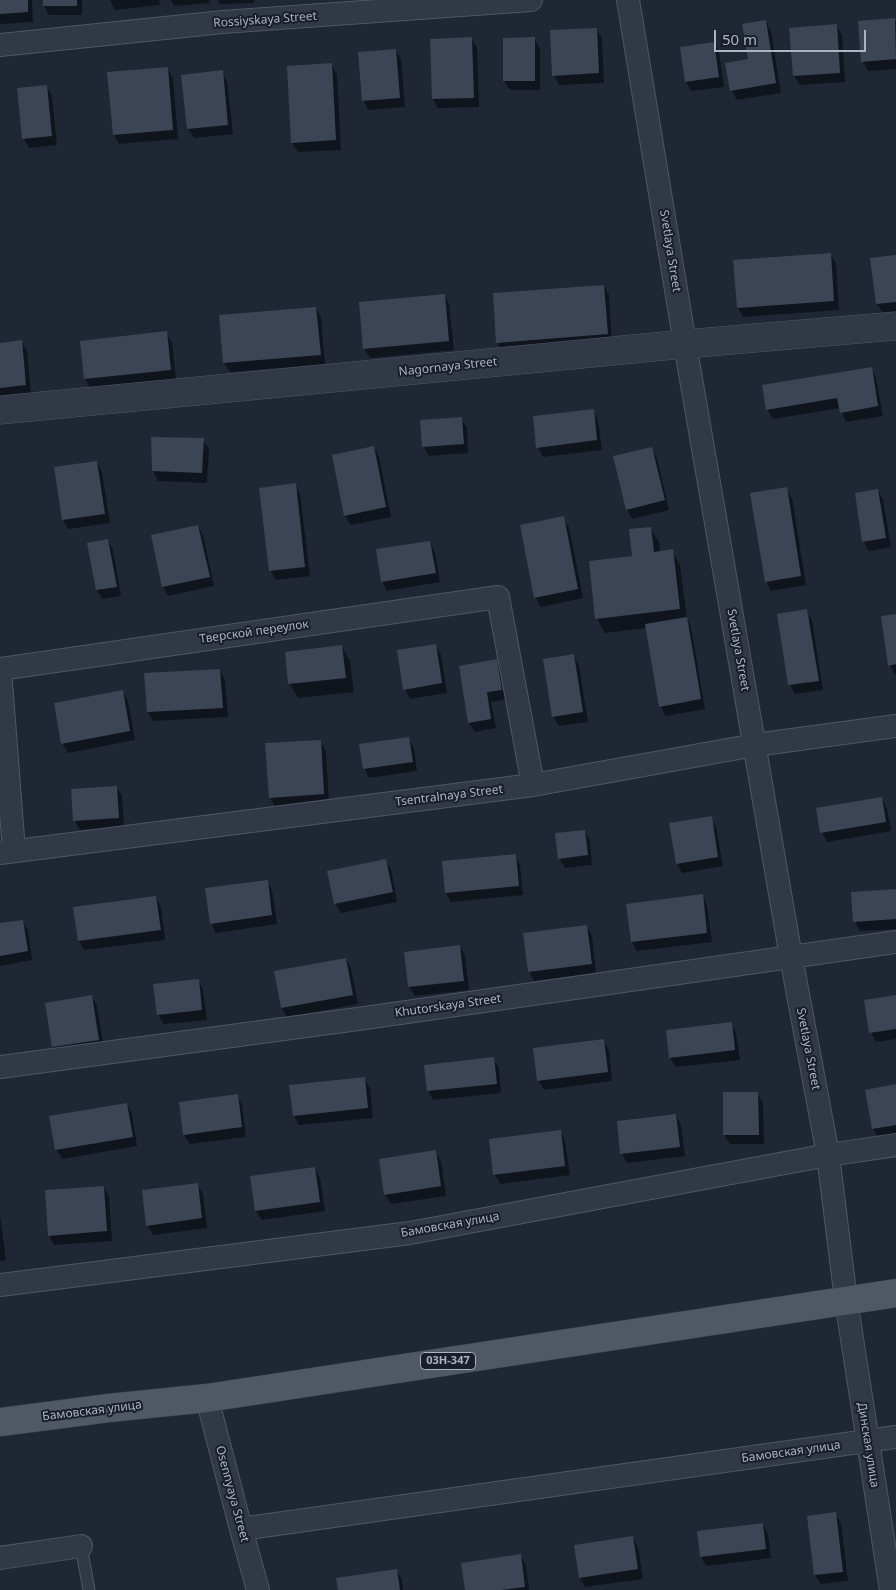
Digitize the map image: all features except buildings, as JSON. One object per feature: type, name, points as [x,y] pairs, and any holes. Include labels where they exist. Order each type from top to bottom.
[{"type":"main road","name":"Бамовская улица","points":[[0,1422],[207,1398],[896,1293]]},
{"type":"street","name":"Rossiyskaya Street","points":[[0,45],[223,22],[531,0]]},
{"type":"street","name":"Svetlaya Street","points":[[628,0],[790,957],[828,1155],[846,1300]]},
{"type":"street","name":"Nagornaya Street","points":[[0,410],[685,344],[896,326]]},
{"type":"street","name":"Тверской переулок","points":[[7,852],[0,669],[498,597],[533,785]]},
{"type":"street","name":"Tsentralnaya Street","points":[[7,852],[533,785],[755,744],[896,726]]},
{"type":"street","name":"Khutorskaya Street","points":[[0,1067],[348,1021],[896,942]]},
{"type":"street","name":"Бамовская улица","points":[[0,1285],[410,1233],[896,1144]]},
{"type":"street","name":"Динская улица","points":[[846,1300],[891,1590]]},
{"type":"street","name":"Osennyaya Street","points":[[207,1398],[240,1529],[258,1590]]},
{"type":"street","name":"Бамовская улица","points":[[240,1529],[896,1437]]},
{"type":"street","points":[[0,1558],[81,1546]]},
{"type":"lane","points":[[81,1546],[89,1590]]}]
